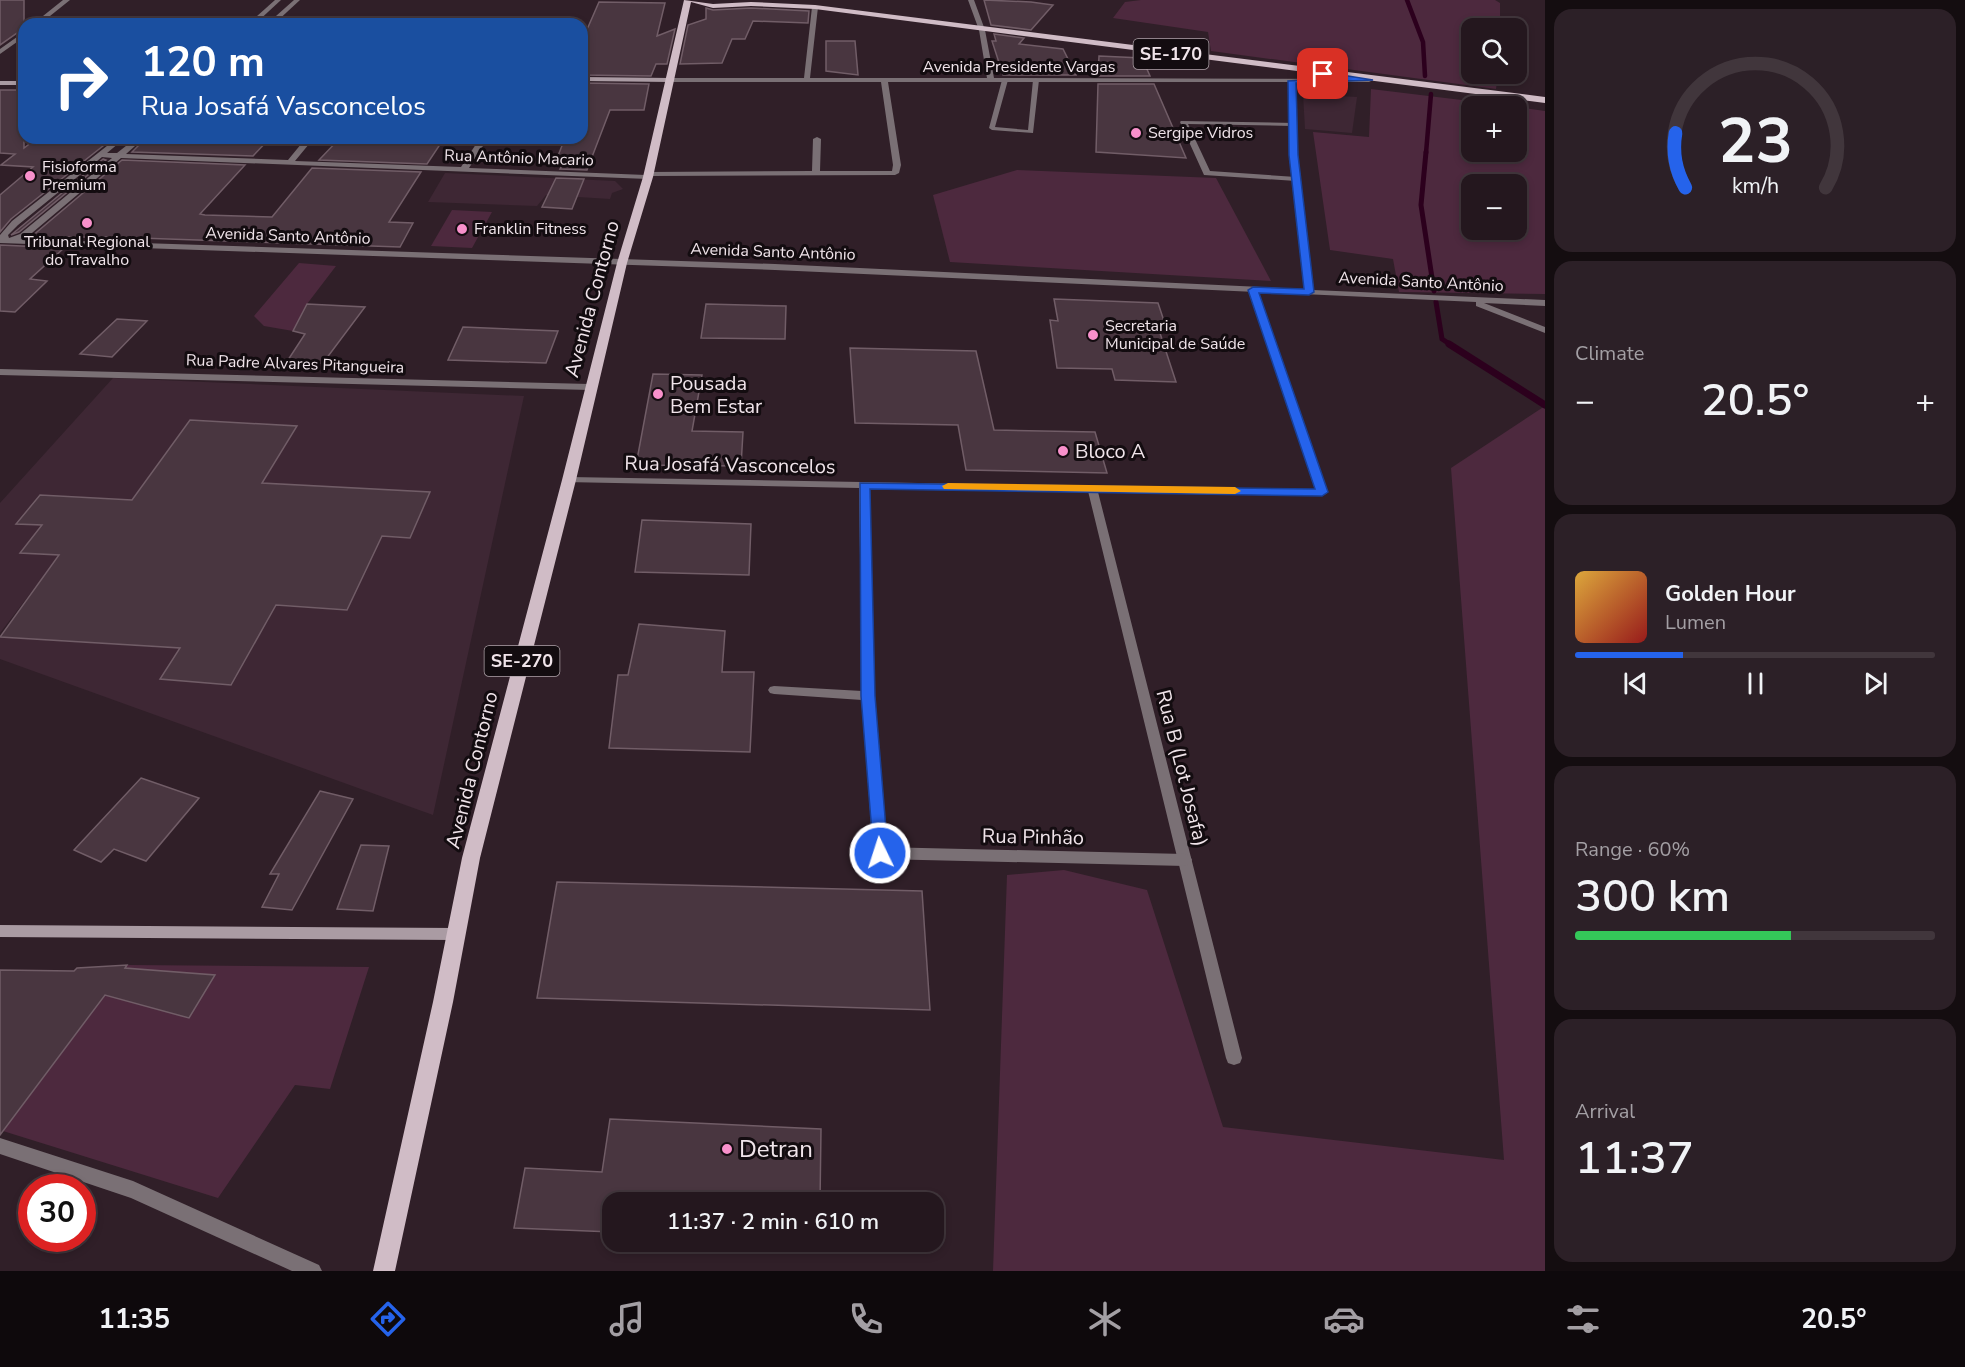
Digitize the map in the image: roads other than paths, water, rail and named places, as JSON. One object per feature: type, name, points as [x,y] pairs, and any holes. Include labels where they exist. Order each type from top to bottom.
[{"type":"main road","points":[[689,0],[704,5],[797,6]]},
{"type":"main road","name":"Avenida Contorno","points":[[456,934],[471,858],[569,480],[622,263],[648,175],[689,0]]},
{"type":"main road","points":[[699,13],[740,0]]},
{"type":"main road","points":[[770,0],[797,6]]},
{"type":"main road","name":"SE-170","points":[[797,6],[1369,80],[1545,100]]},
{"type":"main road","points":[[682,24],[691,19]]},
{"type":"main road","points":[[588,79],[670,80]]},
{"type":"main road","points":[[0,83],[18,83]]},
{"type":"main road","points":[[0,931],[456,934]]},
{"type":"main road","name":"SE-270","points":[[384,1271],[456,934]]},
{"type":"street","points":[[44,18],[67,0]]},
{"type":"street","points":[[258,18],[278,0]]},
{"type":"street","points":[[277,18],[297,0]]},
{"type":"street","points":[[971,0],[982,30],[991,80]]},
{"type":"street","points":[[807,80],[815,8]]},
{"type":"street","points":[[0,52],[18,38]]},
{"type":"street","name":"Avenida Presidente Vargas","points":[[670,80],[1369,80]]},
{"type":"street","name":"Rua Antônio Macario","points":[[101,155],[648,175],[886,175],[897,172],[884,80]]},
{"type":"street","points":[[1292,81],[1296,179],[1309,292]]},
{"type":"street","points":[[1292,124],[1182,122],[1207,173],[1296,179]]},
{"type":"street","points":[[816,174],[817,139]]},
{"type":"street","points":[[2,243],[4,235],[15,223],[114,144]]},
{"type":"street","points":[[2,243],[23,236],[133,144]]},
{"type":"street","points":[[290,162],[305,144]]},
{"type":"street","points":[[464,169],[480,144]]},
{"type":"street","name":"Avenida Santo Antônio","points":[[2,243],[918,272],[1545,303]]},
{"type":"street","name":"Rua Josafá Vasconcelos","points":[[569,480],[1322,492],[1253,290]]},
{"type":"street","points":[[1469,300],[1545,330]]},
{"type":"street","name":"Rua Padre Alvares Pitangueira","points":[[0,372],[590,387]]},
{"type":"street","points":[[774,690],[868,696],[864,486]]},
{"type":"street","name":"Rua B (Lot Josafa)","points":[[1092,488],[1234,1058]]},
{"type":"street","name":"Rua Pinhão","points":[[868,696],[880,853],[1185,860]]},
{"type":"street","points":[[0,1146],[133,1190],[313,1271]]},
{"type":"lane","points":[[1005,80],[992,128],[1031,132],[1036,80]]},
{"type":"waterway","points":[[1407,0],[1423,42],[1425,76]]},
{"type":"waterway","points":[[1426,153],[1431,94]]},
{"type":"waterway","points":[[1426,152],[1421,205],[1434,291]]},
{"type":"waterway","points":[[1436,302],[1442,339],[1451,345]]},
{"type":"waterway","points":[[1449,344],[1545,405]]},
{"type":"place","name":"Sergipe Vidros","points":[[1136,133]]},
{"type":"place","name":"Fisioforma Premium","points":[[30,176]]},
{"type":"place","name":"Tribunal Regional do Travalho","points":[[87,223]]},
{"type":"place","name":"Franklin Fitness","points":[[462,229]]},
{"type":"place","name":"Secretaria Municipal de Saúde","points":[[1093,335]]},
{"type":"place","name":"Pousada Bem Estar","points":[[658,394]]},
{"type":"place","name":"Bloco A","points":[[1063,451]]},
{"type":"place","name":"Detran","points":[[727,1149]]}]
